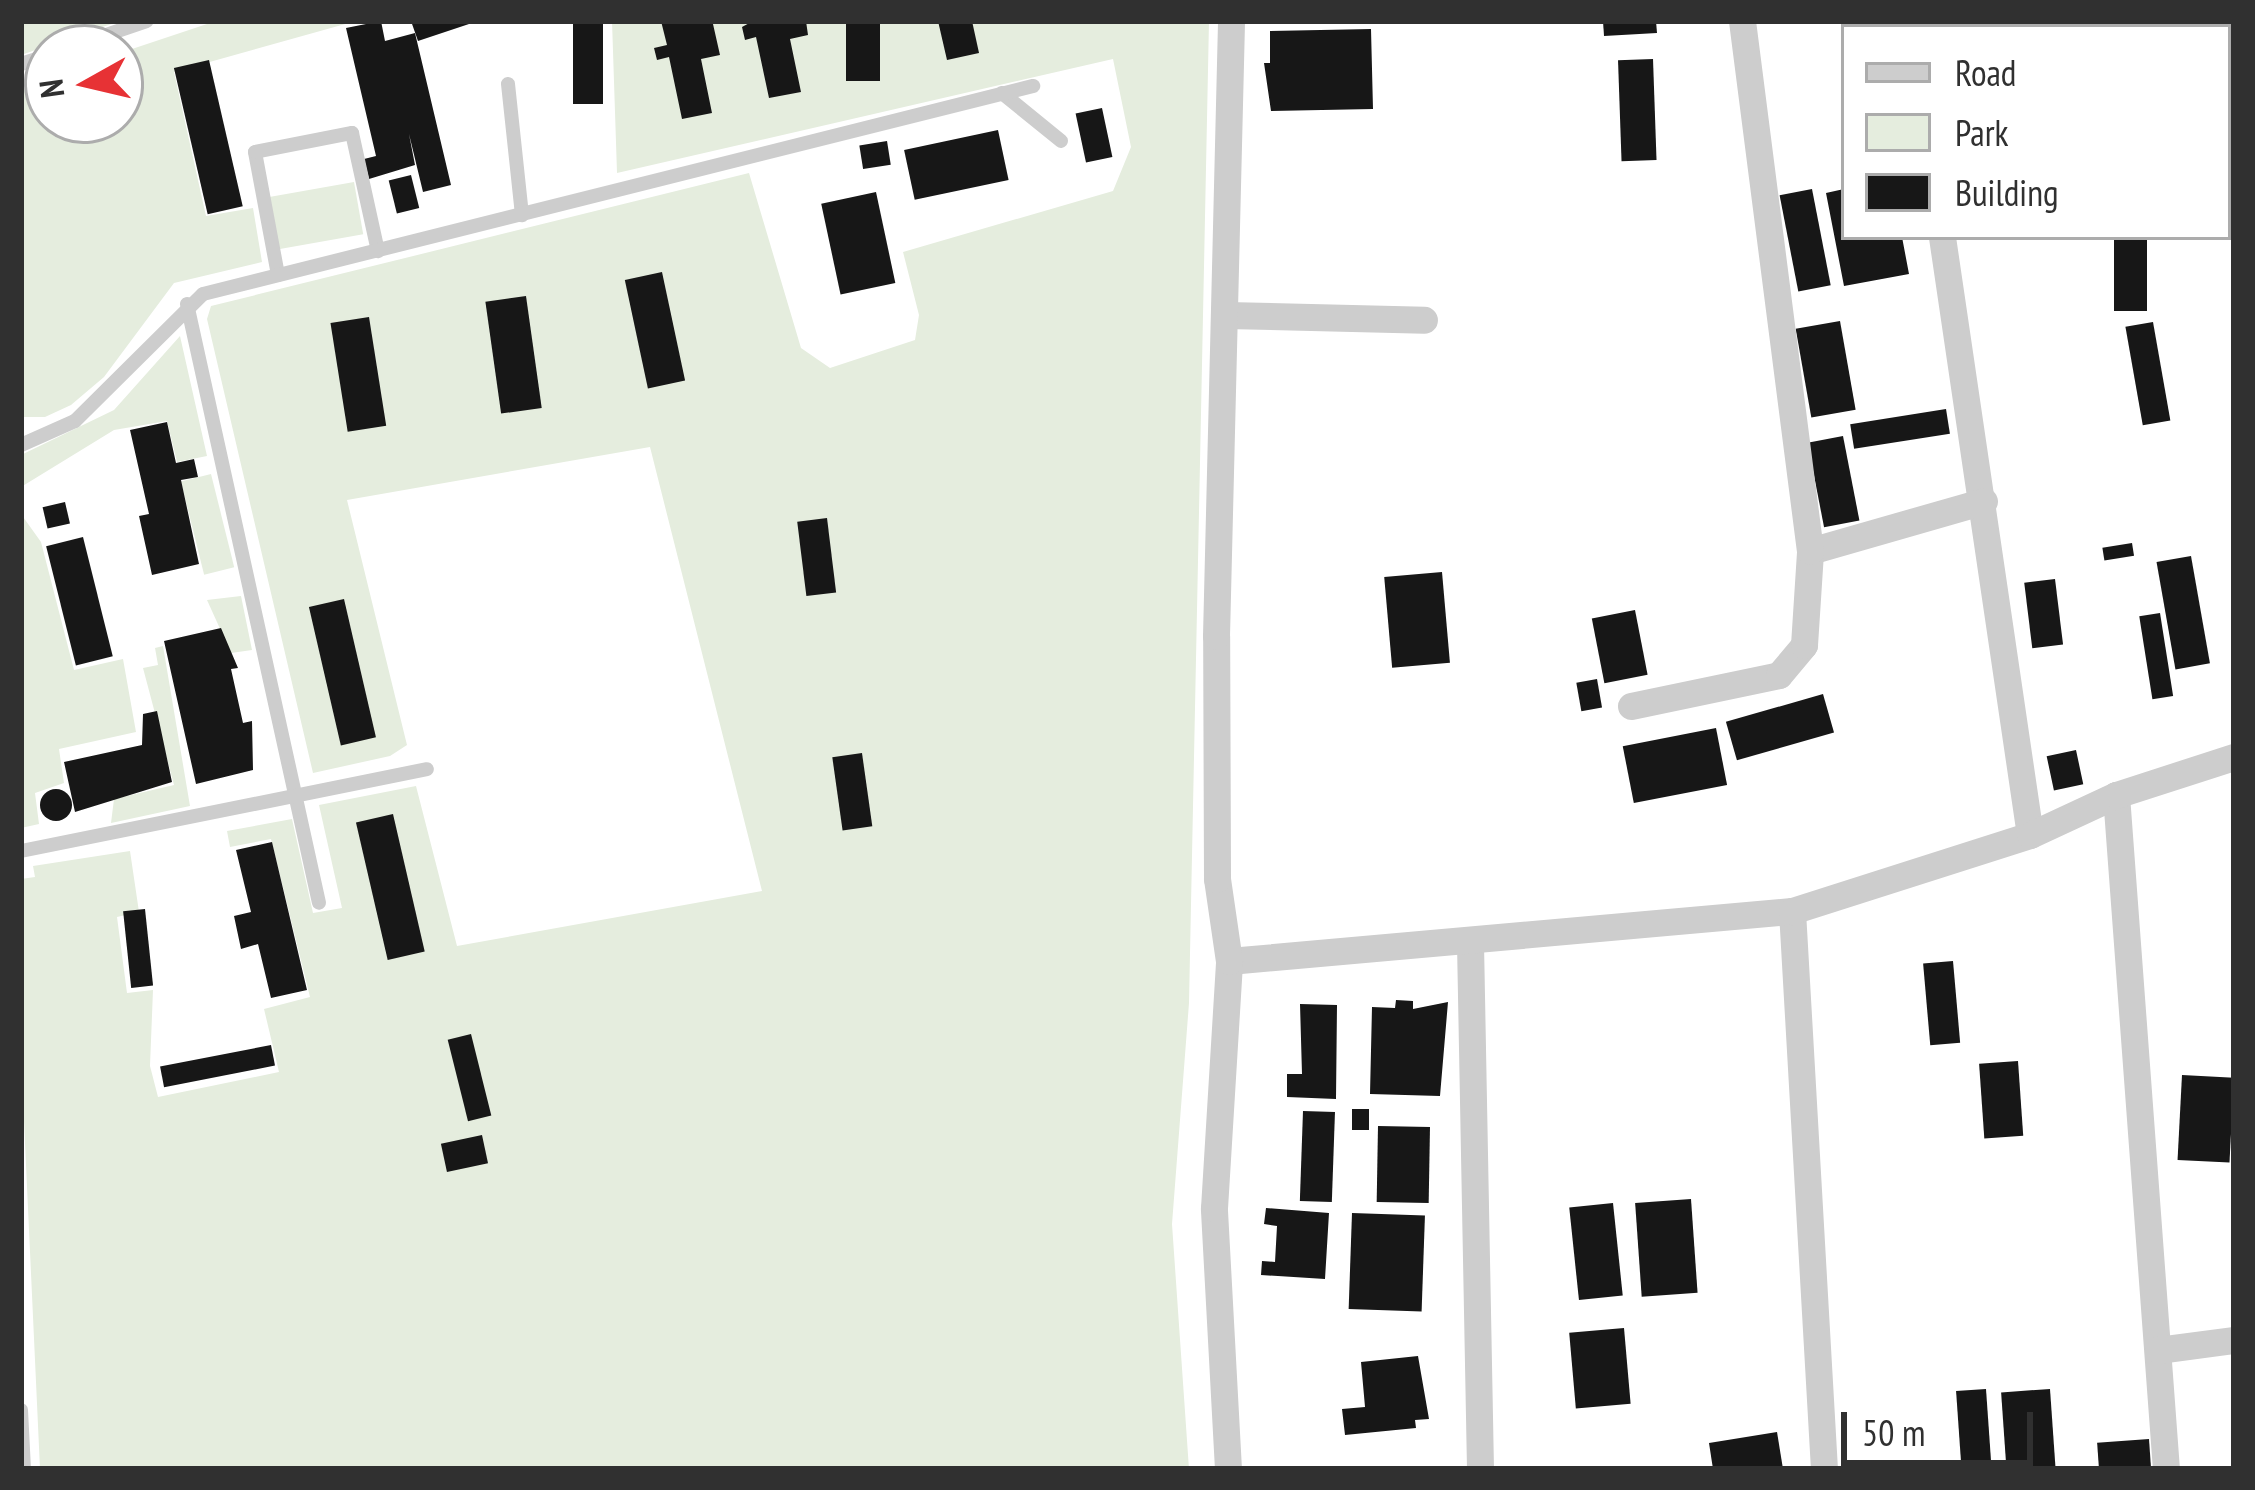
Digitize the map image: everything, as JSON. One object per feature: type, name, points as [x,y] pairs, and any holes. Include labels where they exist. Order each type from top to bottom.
[{"type":"street","points":[[1228,1469],[1214,1208],[1229,961],[1217,879],[1231,21]]},
{"type":"street","points":[[1631,706],[1779,675],[1804,645],[1810,551],[1742,21]]},
{"type":"street","points":[[1942,240],[2030,835]]},
{"type":"street","points":[[1226,315],[1424,320]]},
{"type":"street","points":[[1810,551],[1984,502]]},
{"type":"street","points":[[1229,961],[1792,911],[2030,835],[2116,795],[2234,757]]},
{"type":"street","points":[[2116,795],[2166,1469]]},
{"type":"street","points":[[1792,911],[1824,1469]]},
{"type":"street","points":[[1470,943],[1480,1469]]},
{"type":"street","points":[[2158,1350],[2234,1340]]},
{"type":"lane","points":[[508,84],[522,215]]},
{"type":"lane","points":[[21,445],[75,421],[132,370],[187,304],[278,275],[1033,86]]},
{"type":"lane","points":[[1002,93],[1060,141]]},
{"type":"lane","points":[[278,275],[255,152],[352,133],[378,250]]},
{"type":"lane","points":[[187,304],[299,795],[319,903]]},
{"type":"lane","points":[[21,851],[427,769]]},
{"type":"lane","points":[[21,1410],[24,1469]]},
{"type":"green space","points":[[21,21],[120,21],[24,24],[21,55]]},
{"type":"green space","points":[[216,21],[356,21],[174,72],[206,216],[253,208],[262,262],[174,283],[104,377],[71,405],[45,417],[21,417],[21,89],[24,144],[144,144],[144,45]]},
{"type":"green space","points":[[612,21],[1209,21],[1189,1003],[1172,1224],[1189,1469],[40,1469],[21,1056],[21,879],[35,877],[33,866],[130,851],[139,912],[117,917],[127,993],[153,990],[150,1066],[158,1097],[279,1072],[264,1009],[310,997],[271,839],[230,847],[227,831],[292,819],[313,913],[342,908],[319,805],[416,786],[457,946],[762,891],[650,447],[347,500],[407,745],[390,756],[313,773],[207,319],[211,306],[749,173],[801,348],[830,368],[915,340],[919,315],[903,252],[1113,191],[1131,147],[1113,59],[617,173]]},
{"type":"green space","points":[[354,182],[363,234],[279,249],[269,197]]},
{"type":"green space","points":[[180,336],[207,456],[177,462],[167,421],[114,430],[21,487],[21,455],[114,410]]},
{"type":"green space","points":[[211,474],[234,567],[204,575],[181,481]]},
{"type":"green space","points":[[21,514],[41,542],[74,670],[123,659],[136,732],[59,749],[64,783],[35,793],[39,824],[21,828]]},
{"type":"green space","points":[[241,596],[252,650],[231,653],[207,600]]},
{"type":"green space","points":[[163,646],[190,806],[111,823],[114,799],[174,785],[143,668],[158,665],[155,648]]},
{"type":"building","points":[[381,21],[385,41],[415,33],[451,185],[423,192],[409,134],[415,165],[369,179],[364,159],[376,156],[346,28]]},
{"type":"building","points":[[411,21],[475,21],[475,22],[418,41]]},
{"type":"building","points":[[573,21],[603,21],[603,104],[573,104]]},
{"type":"building","points":[[661,21],[713,24],[720,55],[701,59],[712,113],[682,119],[669,57],[657,60],[654,48],[667,45]]},
{"type":"building","points":[[753,21],[806,21],[808,35],[790,39],[801,92],[769,98],[756,37],[745,40],[742,27]]},
{"type":"building","points":[[846,21],[880,21],[880,81],[846,81]]},
{"type":"building","points":[[938,21],[972,21],[979,53],[947,60]]},
{"type":"building","points":[[1603,21],[1656,21],[1657,33],[1604,36]]},
{"type":"building","points":[[1371,29],[1373,109],[1271,111],[1264,63],[1270,63],[1270,31]]},
{"type":"building","points":[[1653,59],[1657,160],[1622,161],[1618,60]]},
{"type":"building","points":[[209,60],[243,206],[208,214],[174,68]]},
{"type":"building","points":[[1102,108],[1112,157],[1086,163],[1076,114]]},
{"type":"building","points":[[998,130],[1009,180],[915,200],[904,150]]},
{"type":"building","points":[[887,141],[891,165],[863,169],[859,145]]},
{"type":"building","points":[[411,175],[419,208],[397,214],[389,181]]},
{"type":"building","points":[[1812,189],[1831,285],[1798,291],[1780,195]]},
{"type":"building","points":[[1841,190],[1841,240],[1903,240],[1909,274],[1844,286],[1826,193]]},
{"type":"building","points":[[876,192],[895,283],[841,295],[821,204]]},
{"type":"building","points":[[2114,240],[2147,240],[2147,311],[2114,311]]},
{"type":"building","points":[[662,272],[685,381],[648,388],[625,280]]},
{"type":"building","points":[[526,296],[542,408],[501,414],[485,302]]},
{"type":"building","points":[[369,317],[386,426],[348,432],[330,323]]},
{"type":"building","points":[[1840,321],[1856,410],[1811,417],[1796,329]]},
{"type":"building","points":[[2153,322],[2170,420],[2143,425],[2125,327]]},
{"type":"building","points":[[1946,409],[1950,434],[1854,449],[1850,424]]},
{"type":"building","points":[[167,422],[176,463],[194,459],[198,477],[181,480],[199,564],[152,575],[139,516],[149,514],[130,430]]},
{"type":"building","points":[[1843,436],[1859,520],[1824,527],[1808,443]]},
{"type":"building","points":[[65,502],[70,523],[48,529],[43,507]]},
{"type":"building","points":[[827,518],[836,592],[806,596],[797,522]]},
{"type":"building","points":[[83,537],[113,656],[76,666],[46,546]]},
{"type":"building","points":[[2132,543],[2134,556],[2104,561],[2102,548]]},
{"type":"building","points":[[2191,556],[2210,663],[2175,669],[2157,562]]},
{"type":"building","points":[[1442,572],[1450,663],[1392,668],[1384,577]]},
{"type":"building","points":[[2055,579],[2063,645],[2032,648],[2024,583]]},
{"type":"building","points":[[344,599],[376,737],[341,745],[309,607]]},
{"type":"building","points":[[1635,610],[1648,675],[1604,683],[1592,618]]},
{"type":"building","points":[[2160,613],[2173,696],[2152,699],[2139,616]]},
{"type":"building","points":[[221,628],[238,668],[231,669],[243,723],[252,721],[253,770],[196,784],[164,641]]},
{"type":"building","points":[[1597,679],[1602,708],[1581,711],[1576,683]]},
{"type":"building","points":[[1823,694],[1834,732],[1737,760],[1726,722]]},
{"type":"building","points":[[157,711],[172,782],[75,812],[64,762],[142,745],[143,714]]},
{"type":"building","points":[[1716,728],[1727,785],[1634,803],[1623,746]]},
{"type":"building","points":[[2076,750],[2083,784],[2054,790],[2047,756]]},
{"type":"building","points":[[862,753],[872,826],[843,830],[832,757]]},
{"type":"building","points":[[56,789],[68,793],[72,805],[68,817],[56,821],[44,817],[40,805],[44,793]]},
{"type":"building","points":[[393,814],[425,951],[388,960],[356,823]]},
{"type":"building","points":[[272,842],[307,990],[271,998],[258,944],[241,949],[234,916],[251,912],[236,850]]},
{"type":"building","points":[[145,909],[153,986],[131,988],[123,911]]},
{"type":"building","points":[[1953,961],[1960,1043],[1930,1045],[1923,964]]},
{"type":"building","points":[[1396,1000],[1413,1001],[1413,1009],[1448,1002],[1440,1096],[1370,1094],[1372,1007],[1395,1008]]},
{"type":"building","points":[[1300,1004],[1337,1005],[1336,1099],[1287,1097],[1287,1074],[1302,1074]]},
{"type":"building","points":[[471,1034],[491,1116],[468,1121],[448,1040]]},
{"type":"building","points":[[271,1045],[275,1066],[164,1087],[160,1067]]},
{"type":"building","points":[[2018,1061],[2023,1136],[1984,1139],[1979,1064]]},
{"type":"building","points":[[2182,1075],[2234,1078],[2229,1163],[2178,1160]]},
{"type":"building","points":[[1352,1109],[1369,1109],[1369,1130],[1352,1130]]},
{"type":"building","points":[[1303,1111],[1335,1112],[1332,1202],[1300,1201]]},
{"type":"building","points":[[1378,1126],[1430,1127],[1429,1203],[1377,1202]]},
{"type":"building","points":[[482,1135],[488,1163],[447,1172],[441,1144]]},
{"type":"building","points":[[1691,1199],[1698,1293],[1642,1297],[1635,1203]]},
{"type":"building","points":[[1613,1203],[1623,1295],[1579,1300],[1569,1208]]},
{"type":"building","points":[[1266,1208],[1329,1213],[1325,1279],[1261,1275],[1262,1261],[1275,1262],[1277,1226],[1264,1224]]},
{"type":"building","points":[[1352,1213],[1425,1216],[1422,1311],[1349,1309]]},
{"type":"building","points":[[1624,1328],[1631,1404],[1576,1409],[1569,1333]]},
{"type":"building","points":[[1418,1356],[1429,1419],[1415,1420],[1416,1428],[1345,1435],[1342,1409],[1365,1407],[1361,1362]]},
{"type":"building","points":[[1986,1389],[1992,1469],[1962,1469],[1956,1391]]},
{"type":"building","points":[[2050,1389],[2056,1468],[2006,1469],[2001,1392]]},
{"type":"building","points":[[1777,1432],[1783,1469],[1713,1469],[1709,1443]]},
{"type":"building","points":[[2149,1439],[2151,1469],[2099,1469],[2097,1443]]}]
